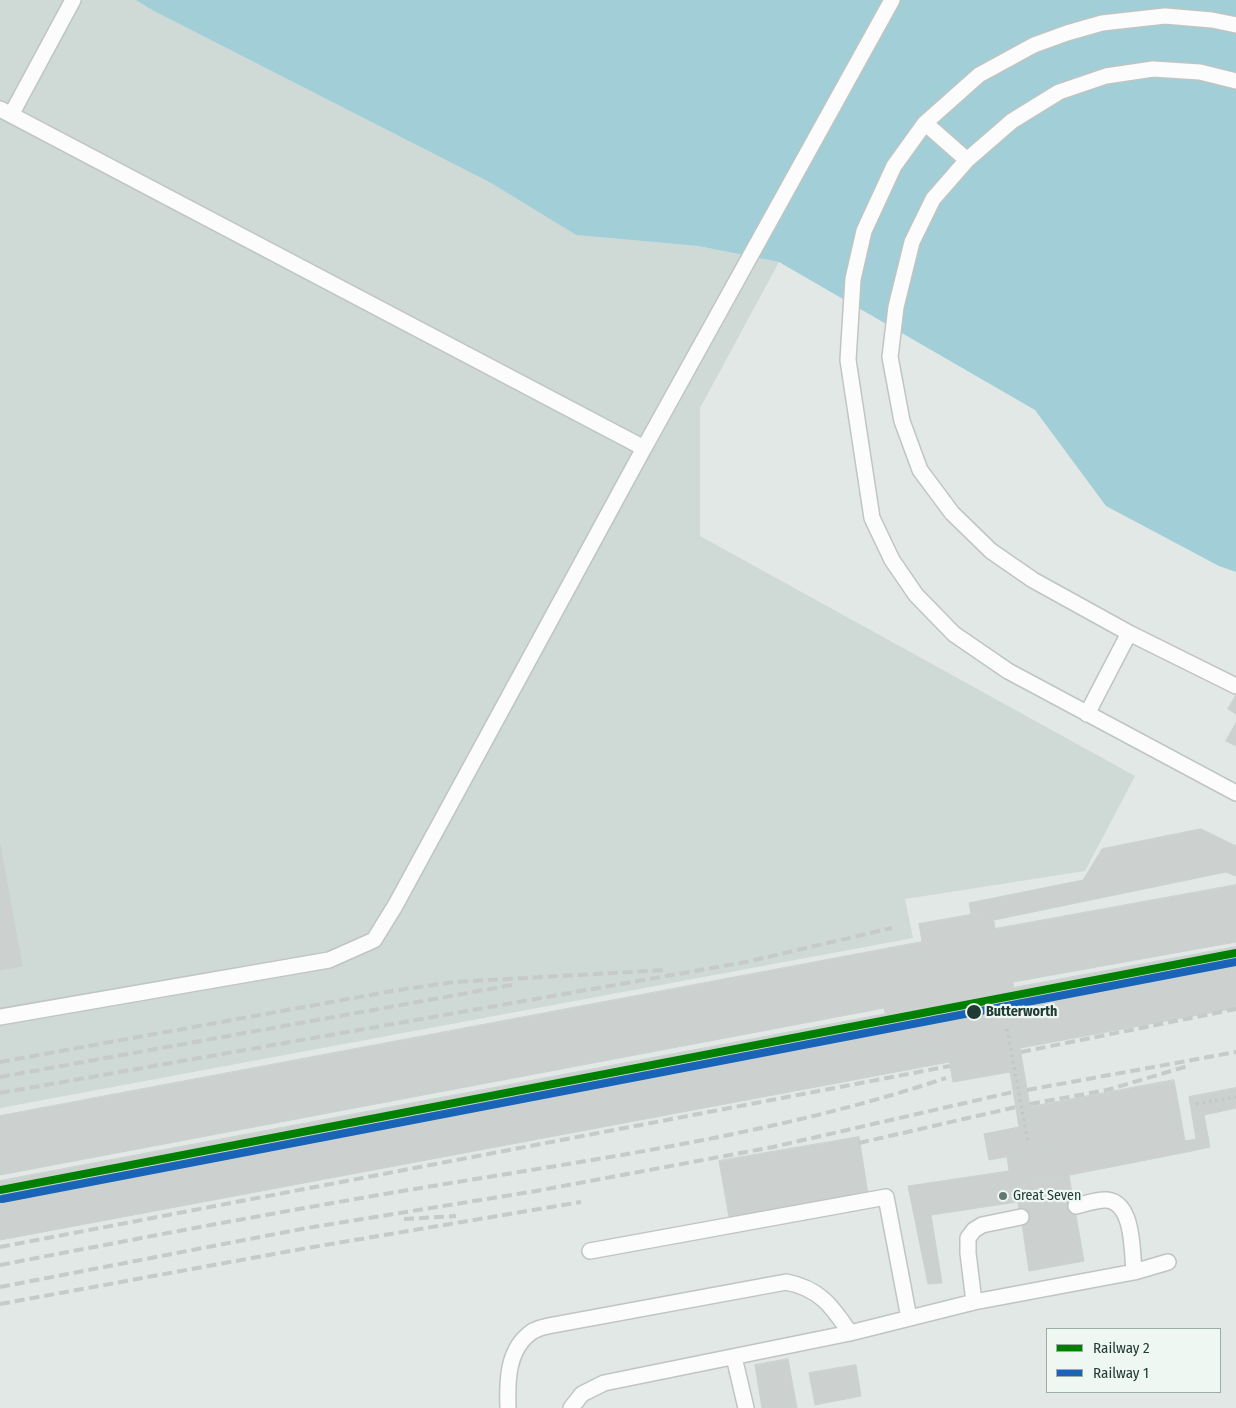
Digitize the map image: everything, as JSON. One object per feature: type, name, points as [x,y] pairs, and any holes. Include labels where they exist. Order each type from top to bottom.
[{"type":"lane","points":[[73,0],[32,76],[6,112],[644,448]]},
{"type":"lane","points":[[0,1017],[329,960],[374,940],[395,906],[644,448],[892,0]]},
{"type":"lane","points":[[1236,25],[1212,20],[1165,16],[1102,23],[1034,45],[979,74],[925,123],[894,166],[864,231],[853,279],[848,360],[872,518],[892,560],[916,595],[954,634],[1008,671],[1236,793]]},
{"type":"lane","points":[[1236,81],[1200,72],[1153,69],[1106,76],[1059,92],[1012,121],[967,160],[933,199],[912,242],[896,307],[890,357],[902,420],[920,470],[952,513],[990,551],[1034,580],[1129,633],[1236,686]]},
{"type":"lane","points":[[925,123],[967,160]]},
{"type":"lane","points":[[1087,714],[1129,633]]},
{"type":"lane","points":[[590,1251],[886,1197],[909,1318]]},
{"type":"lane","points":[[1076,1206],[1107,1200],[1115,1203],[1123,1210],[1128,1222],[1134,1272]]},
{"type":"lane","points":[[974,1302],[968,1238],[974,1230],[982,1225],[1021,1217]]},
{"type":"lane","points":[[571,1408],[582,1394],[604,1383],[850,1333],[974,1302],[1134,1272],[1168,1262]]},
{"type":"lane","points":[[508,1408],[507,1381],[516,1351],[533,1331],[548,1326],[786,1282],[813,1291],[831,1305],[850,1333]]},
{"type":"lane","points":[[734,1357],[746,1408]]},
{"type":"path","points":[[1007,1029],[1028,1142]]},
{"type":"path","points":[[1196,1104],[1236,1097]]},
{"type":"shaded area","points":[[0,0],[136,0],[152,10],[491,183],[576,235],[698,246],[779,262],[700,408],[700,536],[1135,776],[1085,871],[905,899],[913,938],[0,1108]]},
{"type":"water","points":[[136,0],[1236,0],[1236,572],[1219,566],[1106,506],[1035,410],[779,262],[698,246],[576,235],[491,183],[152,10]]},
{"type":"building","points":[[1236,695],[1236,714],[1228,709]]},
{"type":"building","points":[[1236,723],[1236,746],[1226,741]]},
{"type":"building","points":[[1201,829],[1236,846],[1236,876],[1226,872],[994,920],[992,911],[971,914],[969,903],[1083,880],[1102,849]]},
{"type":"building","points":[[0,845],[22,966],[0,970]]},
{"type":"building","points":[[1236,885],[1236,942],[1013,982],[1009,961],[1001,963],[995,929]]},
{"type":"building","points":[[992,911],[1001,963],[1009,961],[1019,1018],[1015,1019],[1033,1124],[1047,1122],[1049,1133],[1059,1131],[1062,1147],[989,1160],[984,1134],[1019,1127],[1010,1072],[953,1082],[947,1049],[915,1055],[913,1046],[905,1047],[903,1038],[890,1040],[880,985],[890,983],[888,972],[897,970],[895,958],[924,953],[919,924]]},
{"type":"building","points":[[922,942],[924,953],[895,958],[897,970],[888,972],[890,983],[880,985],[884,1008],[0,1175],[0,1116]]},
{"type":"building","points":[[1236,947],[1236,1008],[1020,1048],[1015,1019],[1019,1018],[1013,988]]},
{"type":"building","points":[[886,1014],[890,1040],[903,1038],[905,1047],[913,1046],[915,1055],[947,1049],[949,1062],[0,1240],[0,1181]]},
{"type":"building","points":[[1174,1080],[1187,1152],[1014,1186],[1017,1202],[931,1215],[942,1283],[928,1284],[908,1186],[1009,1171],[1007,1157],[1062,1147],[1059,1131],[1049,1133],[1047,1122],[1033,1124],[1030,1107]]},
{"type":"building","points":[[1236,1088],[1236,1108],[1204,1115],[1210,1147],[1187,1152],[1185,1141],[1196,1139],[1189,1097]]},
{"type":"building","points":[[859,1137],[868,1194],[729,1217],[719,1161]]},
{"type":"building","points":[[1069,1176],[1084,1261],[1029,1271],[1021,1217],[1014,1186]]},
{"type":"building","points":[[788,1359],[797,1408],[762,1408],[755,1365]]},
{"type":"building","points":[[856,1365],[861,1396],[815,1405],[809,1373]]},
{"type":"railway","points":[[0,1093],[746,962],[892,928]]},
{"type":"railway","points":[[0,1062],[398,990],[454,982],[666,970]]},
{"type":"railway","points":[[0,1077],[512,985]]},
{"type":"railway","points":[[1021,1052],[1236,1009]]},
{"type":"railway","points":[[1027,1090],[1236,1052]]},
{"type":"railway","points":[[0,1247],[950,1066]]},
{"type":"railway","points":[[1030,1104],[1107,1090],[1188,1066]]},
{"type":"railway","points":[[0,1265],[329,1204],[695,1142],[822,1114],[946,1078]]},
{"type":"railway","points":[[0,1287],[307,1228],[536,1191],[773,1147],[1013,1092]]},
{"type":"railway","points":[[859,1143],[1016,1107]]},
{"type":"railway","points":[[0,1304],[307,1248],[581,1202]]},
{"type":"railway","points":[[404,1219],[456,1216]]},
{"type":"rail line","name":"2","points":[[0,1190],[1236,953]]},
{"type":"rail line","name":"1","points":[[2,1199],[1236,962]]},
{"type":"place","name":"Butterworth","points":[[974,1012]]},
{"type":"place","name":"Great Seven","points":[[1003,1196]]}]
